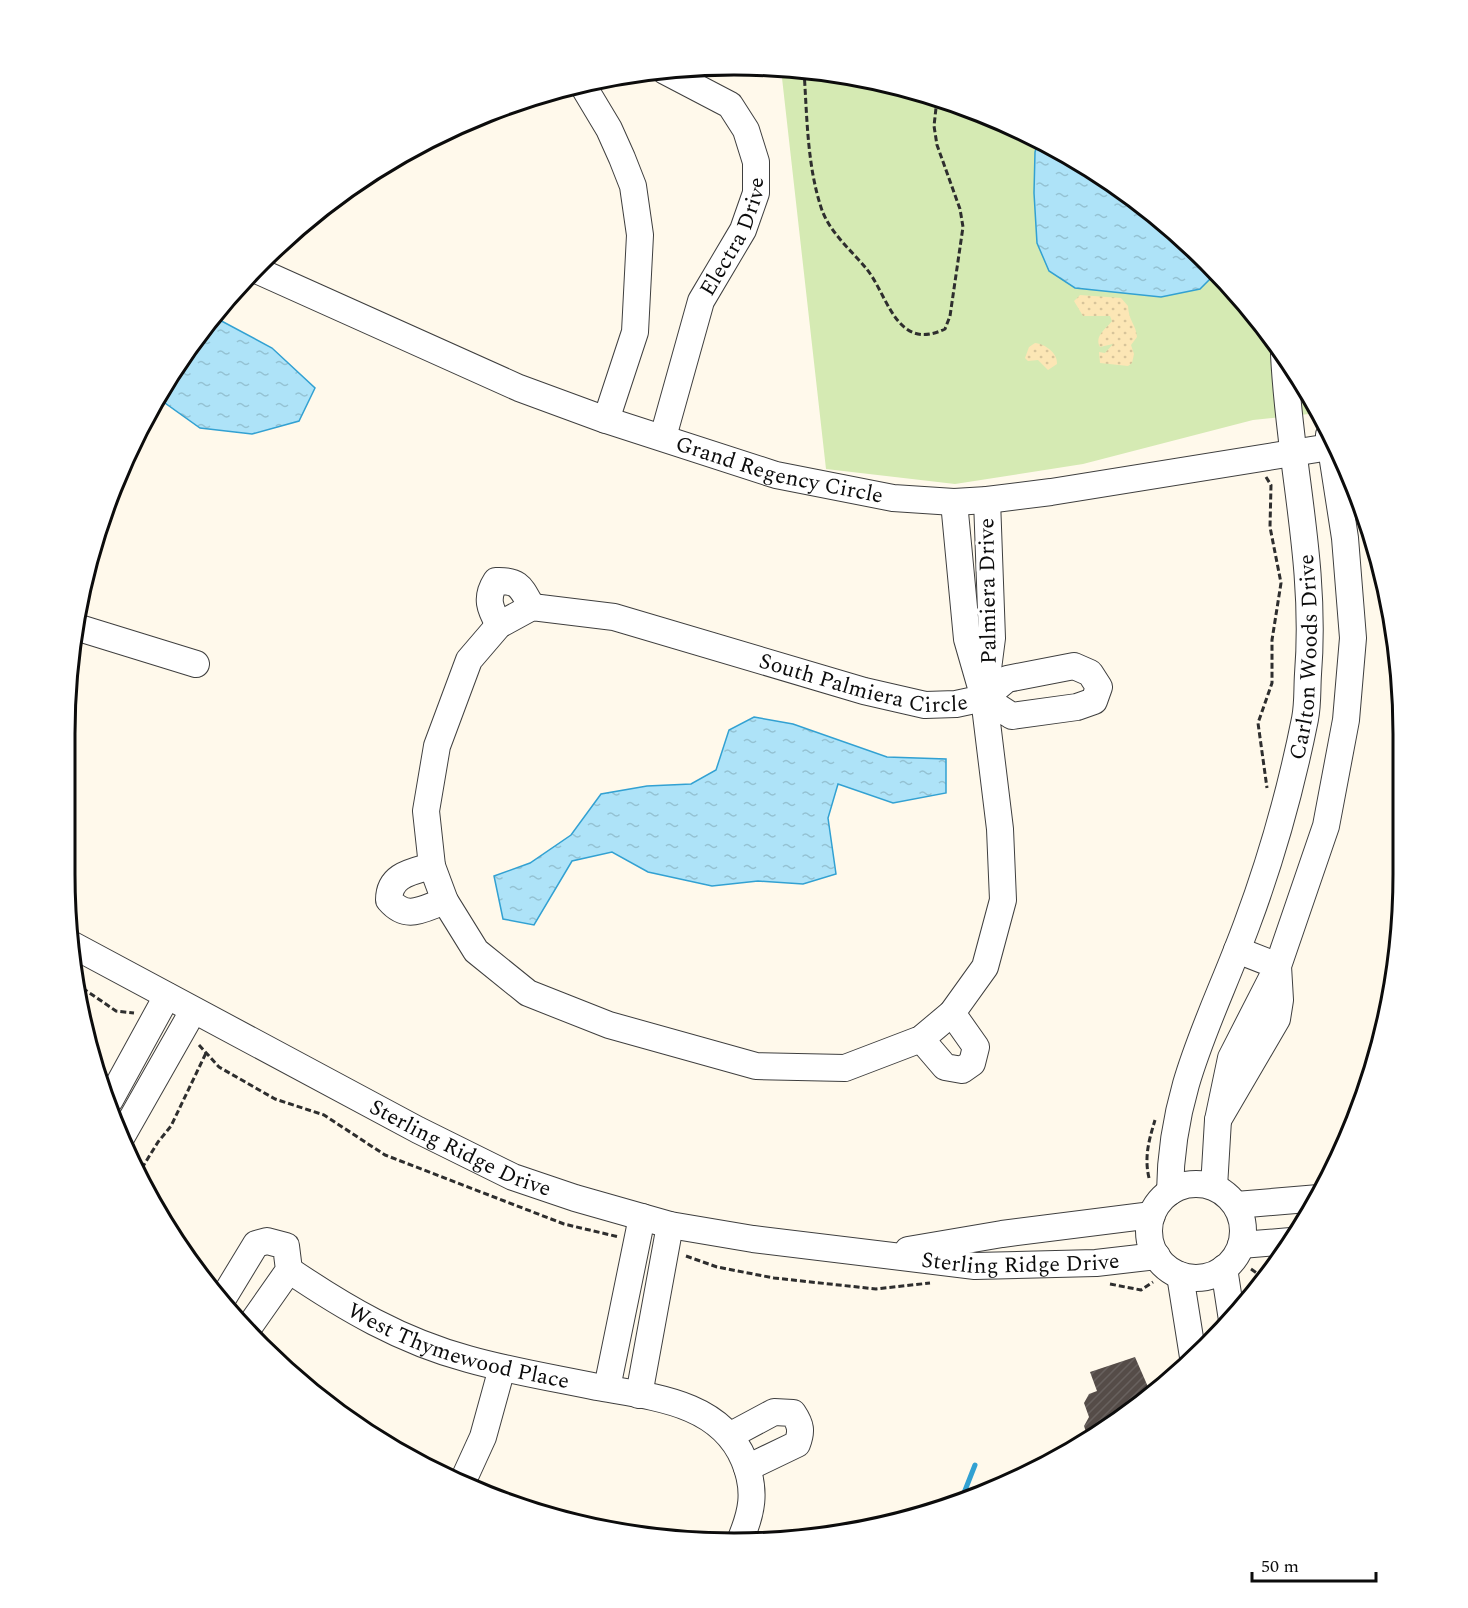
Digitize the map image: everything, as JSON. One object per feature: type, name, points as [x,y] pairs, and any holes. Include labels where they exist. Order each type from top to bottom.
[{"type":"street","name":"Electra Drive","points":[[663,437],[701,301],[743,230],[756,193],[756,162],[746,130],[730,105],[678,78]]},
{"type":"street","points":[[587,92],[609,129],[633,186],[640,236],[635,332],[606,420]]},
{"type":"street","name":"Grand Regency Circle","points":[[264,272],[519,388],[606,420],[776,475],[893,498],[954,502],[987,500],[1293,453],[1325,444]]},
{"type":"street","name":"Carlton Woods Drive","points":[[1164,1181],[1177,1113],[1196,1048],[1237,950],[1284,813],[1305,716],[1312,632],[1307,545],[1293,453],[1286,374]]},
{"type":"street","name":"Carlton Woods Drive","points":[[1214,1187],[1218,1120],[1231,1058],[1278,966],[1326,826],[1346,720],[1353,638],[1345,538],[1335,465]]},
{"type":"street","name":"Palmiera Drive","points":[[984,698],[992,638],[987,500]]},
{"type":"street","name":"Palmiera Drive","points":[[954,502],[967,639],[984,698]]},
{"type":"street","points":[[499,625],[489,606],[489,591],[496,581],[510,580],[521,587],[531,607]]},
{"type":"street","name":"South Palmiera Circle","points":[[531,607],[614,617],[864,691],[925,705],[956,704],[984,698],[1000,829],[1004,900],[985,967],[952,1012],[921,1039],[845,1068],[799,1069],[756,1066],[609,1025],[528,993],[476,951],[445,901],[432,866],[426,811],[437,746],[469,660],[499,625],[531,607]]},
{"type":"street","points":[[84,629],[196,664]]},
{"type":"street","points":[[432,866],[398,876],[389,889],[388,900],[398,910],[413,913],[445,901]]},
{"type":"street","name":"Sterling Ridge Drive","points":[[80,949],[418,1130],[513,1177],[670,1226],[753,1239],[975,1266],[1096,1263],[1146,1257]]},
{"type":"street","points":[[1237,950],[1278,966]]},
{"type":"street","points":[[113,1094],[167,996]]},
{"type":"street","points":[[126,1129],[193,1011]]},
{"type":"street","points":[[921,1039],[945,1067],[962,1070],[972,1062],[976,1047],[952,1012]]},
{"type":"street","points":[[1177,1113],[1218,1120]]},
{"type":"street","points":[[1192,1348],[1182,1286],[1167,1267],[1146,1257],[1152,1215],[1164,1181],[1214,1187],[1227,1194],[1236,1205],[1252,1244]]},
{"type":"street","points":[[1236,1205],[1308,1199]]},
{"type":"street","name":"Sterling Ridge Drive","points":[[884,1254],[1002,1234],[1152,1215]]},
{"type":"street","points":[[607,1388],[642,1217]]},
{"type":"street","points":[[639,1395],[670,1226]]},
{"type":"street","points":[[226,1293],[256,1244],[267,1241],[286,1246],[289,1270],[252,1323]]},
{"type":"street","points":[[1230,1308],[1226,1279],[1235,1258],[1252,1244],[1281,1242]]},
{"type":"street","name":"West Thymewood Place","points":[[289,1270],[339,1303],[383,1328],[426,1346],[502,1368],[607,1388],[686,1407],[706,1415],[731,1435]]},
{"type":"street","points":[[1182,1286],[1203,1277],[1226,1279]]},
{"type":"street","points":[[465,1475],[483,1437],[502,1368]]},
{"type":"street","points":[[742,1533],[754,1498],[747,1468],[731,1435],[774,1412],[793,1413],[800,1423],[801,1432],[797,1444],[747,1468]]},
{"type":"path","points":[[804,79],[808,140],[820,206],[843,246],[866,268],[886,307],[902,326],[919,333],[933,334],[945,329],[950,316],[963,227],[960,209],[937,145],[934,126],[936,107]]},
{"type":"path","points":[[1265,476],[1271,484],[1270,527],[1281,583],[1272,640],[1272,683],[1258,723],[1267,790]]},
{"type":"path","points":[[143,1166],[171,1126],[206,1053]]},
{"type":"path","points":[[1251,1269],[1252,1244]]},
{"type":"path","points":[[1146,1257],[1153,1282],[1168,1291],[1182,1286]]},
{"type":"path","points":[[1251,1269],[1258,1274]]},
{"type":"path","points":[[1226,1279],[1251,1269]]},
{"type":"green space","points":[[782,77],[863,88],[905,97],[986,125],[1064,163],[1135,211],[1200,268],[1257,333],[1310,414],[1253,420],[1083,464],[955,484],[826,469]]},
{"type":"sand","points":[[1080,295],[1121,298],[1128,306],[1137,337],[1131,345],[1134,354],[1132,363],[1128,366],[1100,363],[1099,352],[1105,353],[1113,344],[1100,347],[1098,339],[1112,321],[1110,316],[1083,316],[1074,301]]},
{"type":"sand","points":[[1035,343],[1050,350],[1057,364],[1048,370],[1038,360],[1028,361],[1025,358],[1029,347]]},
{"type":"water","points":[[1036,149],[1064,163],[1135,211],[1169,239],[1210,279],[1200,289],[1161,297],[1075,288],[1049,271],[1037,243],[1034,193]]},
{"type":"water","points":[[221,321],[272,348],[315,388],[299,421],[252,434],[200,428],[164,402]]},
{"type":"water","points":[[754,717],[793,724],[887,757],[946,759],[946,793],[893,803],[838,784],[828,818],[836,874],[803,884],[758,881],[712,886],[648,872],[612,852],[572,861],[534,925],[503,919],[494,876],[530,863],[571,835],[601,794],[647,786],[691,784],[716,770],[729,730]]},
{"type":"building","points":[[1135,1357],[1148,1386],[1086,1431],[1084,1426],[1089,1417],[1084,1403],[1089,1394],[1097,1391],[1090,1372]]},
{"type":"waterway","points":[[965,1491],[975,1465]]}]
